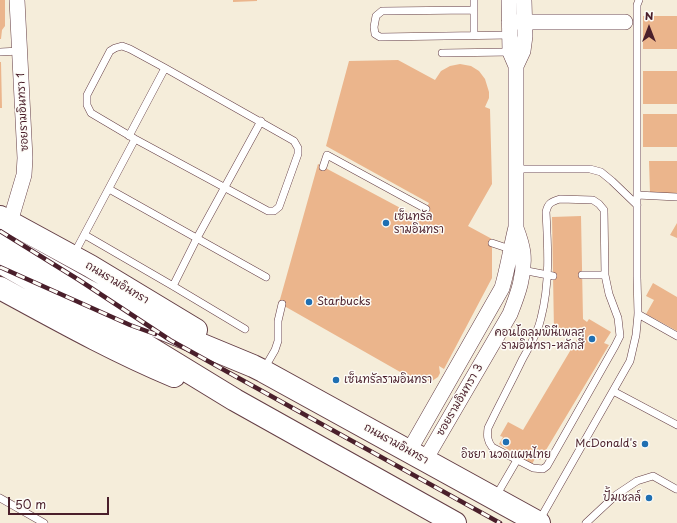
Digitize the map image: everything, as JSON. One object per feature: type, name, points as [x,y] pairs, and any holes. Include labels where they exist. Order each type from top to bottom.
[{"type":"main road","name":"ถนนรามอินทรา","points":[[5,219],[141,297],[258,368],[538,523]]},
{"type":"main road","name":"ถนนรามอินทรา","points":[[0,242],[88,291],[150,322],[258,368]]},
{"type":"main road","points":[[0,262],[145,345],[234,400],[455,523]]},
{"type":"main road","points":[[0,288],[149,366],[234,400]]},
{"type":"street","name":"ซอยรามอินทรา 1","points":[[5,219],[24,175],[25,158],[18,0]]},
{"type":"street","name":"ซอยรามอินทรา 3","points":[[417,456],[510,314],[518,296],[523,271],[517,250],[516,66],[510,52],[509,0]]},
{"type":"street","name":"ซอยรามอินทรา 3","points":[[516,66],[523,51],[525,36],[524,0]]},
{"type":"street","points":[[510,29],[525,22],[625,22]]},
{"type":"street","name":"ซอยรามอินทรา 3","points":[[417,456],[502,288],[508,268],[517,250]]},
{"type":"lane","points":[[474,0],[474,36]]},
{"type":"lane","points":[[538,523],[630,361],[636,335],[638,314],[637,5],[639,0]]},
{"type":"lane","points":[[474,10],[382,12],[376,16],[374,27],[375,34],[380,37],[474,36],[510,29]]},
{"type":"lane","points":[[122,46],[165,68],[260,121],[294,141],[298,148],[298,154],[279,207],[274,211],[268,211],[224,188],[132,138],[91,113],[86,105],[86,95],[110,51],[122,46]]},
{"type":"lane","points":[[0,52],[20,51]]},
{"type":"lane","points":[[442,53],[510,52]]},
{"type":"lane","points":[[73,257],[109,189],[165,68]]},
{"type":"lane","points":[[173,286],[260,121]]},
{"type":"lane","points":[[323,167],[327,155],[426,209]]},
{"type":"lane","points":[[516,169],[590,169],[601,172],[637,206]]},
{"type":"lane","points":[[109,189],[266,277]]},
{"type":"lane","points":[[637,195],[677,197]]},
{"type":"lane","points":[[560,200],[593,200],[604,210],[605,275],[609,294],[619,322],[620,336],[543,469],[533,468],[492,446],[488,441],[487,436],[488,428],[541,320],[550,276],[546,212],[548,206],[552,202],[560,200]]},
{"type":"lane","points":[[85,236],[245,329]]},
{"type":"lane","points":[[492,243],[517,250]]},
{"type":"lane","points":[[508,268],[550,276]]},
{"type":"lane","points":[[582,275],[605,275]]},
{"type":"lane","points":[[258,368],[275,350],[278,341],[278,320],[282,304]]},
{"type":"lane","points":[[638,314],[677,336]]},
{"type":"lane","points":[[613,391],[677,425]]},
{"type":"lane","points":[[494,498],[517,460]]},
{"type":"lane","points":[[586,523],[616,495],[637,480],[654,476],[676,490]]},
{"type":"lane","points":[[0,498],[44,523]]},
{"type":"building","points":[[0,0],[5,0],[5,26],[2,30],[1,39],[0,39]]},
{"type":"building","points":[[233,0],[257,0],[257,1],[233,2]]},
{"type":"building","points":[[643,16],[677,16],[677,49],[643,49]]},
{"type":"building","name":"เซ็นทรัล รามอินทรา","points":[[398,60],[435,80],[441,71],[450,66],[460,64],[471,66],[479,71],[485,79],[489,92],[489,98],[485,107],[490,109],[492,184],[468,226],[492,239],[492,278],[444,369],[439,366],[440,373],[438,377],[432,381],[426,381],[420,375],[416,381],[279,303],[318,164],[421,219],[429,203],[326,146],[349,61]]},
{"type":"building","points":[[1,62],[2,108],[0,108]]},
{"type":"building","points":[[643,71],[677,71],[677,104],[643,104]]},
{"type":"building","points":[[643,114],[677,114],[677,147],[643,147]]},
{"type":"building","points":[[649,161],[677,161],[677,193],[650,193]]},
{"type":"building","name":"คอนโดลุมพินีเพลส รามอินทรา-หลักสี่","points":[[581,216],[583,319],[587,322],[589,319],[611,332],[604,343],[609,345],[540,460],[536,457],[532,464],[499,444],[503,437],[500,436],[508,422],[523,430],[579,336],[569,330],[554,331],[552,217]]},
{"type":"building","points":[[677,223],[677,238],[670,235]]},
{"type":"building","points":[[653,283],[677,297],[677,331],[646,314],[654,300],[646,296]]},
{"type":"railway","points":[[0,231],[79,280],[170,340],[500,523]]},
{"type":"railway","points":[[0,267],[130,325],[155,334]]},
{"type":"place","name":"เซ็นทรัล รามอินทรา","points":[[386,223]]},
{"type":"place","name":"Starbucks","points":[[309,302]]},
{"type":"place","name":"คอนโดลุมพินีเพลส รามอินทรา-หลักสี่","points":[[592,339]]},
{"type":"place","name":"เซ็นทรัลรามอินทรา","points":[[336,380]]},
{"type":"place","name":"อิชยา นวดแผนไทย","points":[[506,442]]},
{"type":"place","name":"McDonald's","points":[[645,444]]},
{"type":"place","name":"ปั้มเชลล์","points":[[649,498]]}]
